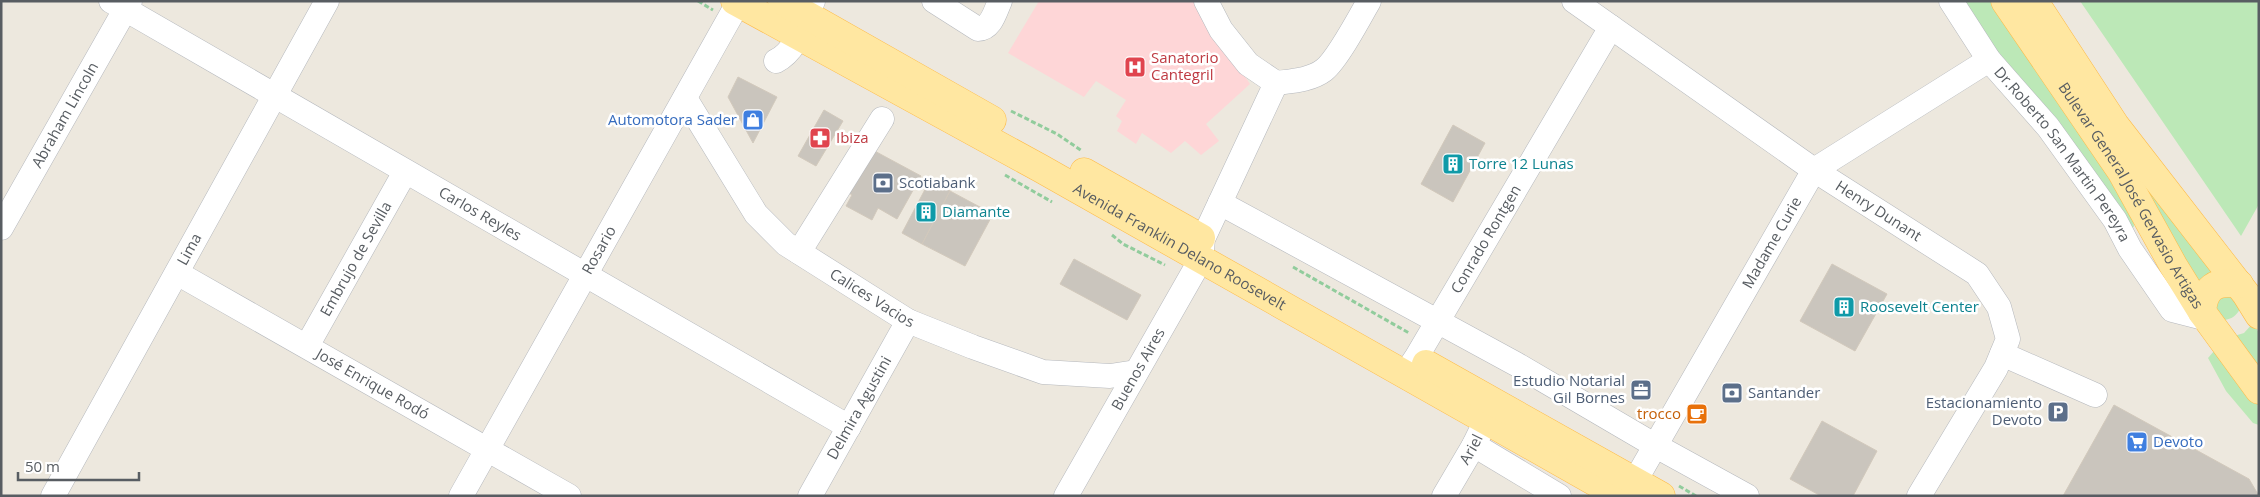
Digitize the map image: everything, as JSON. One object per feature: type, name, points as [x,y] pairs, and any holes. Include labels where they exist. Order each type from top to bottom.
[{"type":"main road","name":"Avenida Franklin Delano Roosevelt","points":[[782,1],[806,17],[1202,249],[1421,349],[1490,411],[1628,491],[1666,489]]},
{"type":"main road","name":"Bulevar General José Gervasio Artigas","points":[[2005,1],[2121,171],[2173,265],[2207,319],[2259,390]]},
{"type":"main road","name":"Bulevar General José Gervasio Artigas","points":[[2034,1],[2115,126],[2251,297]]},
{"type":"main road","name":"Avenida Franklin Delano Roosevelt","points":[[736,2],[806,17]]},
{"type":"main road","points":[[2226,282],[2251,297],[2252,313],[2248,321],[2236,330],[2219,330],[2207,319],[2203,302],[2208,292],[2214,286],[2226,282]]},
{"type":"street","name":"Lima","points":[[53,496],[328,1]]},
{"type":"street","points":[[934,1],[978,29],[988,26],[1000,1]]},
{"type":"street","points":[[1206,1],[1221,30],[1248,64],[1276,83],[1305,79],[1325,69],[1342,46],[1369,1]]},
{"type":"street","name":"Henry Dunant","points":[[1574,1],[1814,170],[1977,274],[1999,307],[2008,339],[1996,368],[1919,496]]},
{"type":"street","name":"Dr.Roberto San Martin Pereyra","points":[[1951,1],[1989,60],[2048,127],[2115,220],[2130,249],[2172,310],[2207,319]]},
{"type":"street","name":"Rosario","points":[[461,496],[685,98],[736,2]]},
{"type":"street","name":"Carlos Reyles","points":[[122,4],[275,98],[848,427]]},
{"type":"street","name":"Abraham Lincoln","points":[[1,228],[122,4]]},
{"type":"street","points":[[776,61],[788,54],[806,17]]},
{"type":"street","name":"Conrado Rontgen","points":[[1421,349],[1611,27]]},
{"type":"street","name":"Madame Curie","points":[[1628,491],[1656,446],[1814,170],[1989,60]]},
{"type":"street","name":"Buenos Aires","points":[[1066,496],[1136,372],[1202,249],[1220,204],[1276,83]]},
{"type":"street","name":"Calices Vacios","points":[[685,98],[756,214],[786,244],[908,321],[973,348],[1043,372],[1110,376],[1136,372]]},
{"type":"street","points":[[799,252],[882,119]]},
{"type":"street","name":"Embrujo de Sevilla","points":[[307,346],[405,172]]},
{"type":"street","points":[[1220,204],[1421,349],[1516,364],[1656,446],[1747,496]]},
{"type":"street","name":"José Enrique Rodó","points":[[177,272],[569,496]]},
{"type":"street","name":"Delmira Agustini","points":[[810,496],[908,321]]},
{"type":"street","points":[[2002,354],[2095,395]]},
{"type":"street","name":"Ariel","points":[[1444,496],[1474,445],[1490,411]]},
{"type":"street","points":[[1474,445],[1558,496]]},
{"type":"path","points":[[1006,109],[1057,134],[1090,157]]},
{"type":"path","points":[[1289,265],[1397,328],[1421,349]]},
{"type":"path","points":[[1666,489],[1696,496]]},
{"type":"shaded area","name":"Sanatorio Cantegril","points":[[1039,1],[1195,1],[1250,84],[1206,124],[1219,141],[1201,155],[1185,141],[1171,153],[1142,133],[1136,144],[1117,131],[1122,121],[1116,116],[1126,100],[1096,81],[1084,97],[1008,53]]},
{"type":"green space","points":[[1961,1],[1996,1],[2032,53],[2133,218],[2134,226],[2131,231],[1998,54]]},
{"type":"green space","points":[[2023,1],[2221,275],[2197,295]]},
{"type":"green space","points":[[2080,1],[2259,1],[2259,204],[2241,236]]},
{"type":"green space","points":[[2229,292],[2240,309],[2234,317],[2224,320],[2213,310],[2216,297]]},
{"type":"green space","points":[[2253,323],[2259,333],[2259,373],[2231,337],[2244,333]]},
{"type":"green space","points":[[2215,350],[2257,397],[2259,425],[2253,423],[2226,391],[2208,358]]},
{"type":"building","name":"Automotora Sader","points":[[738,77],[777,97],[753,143],[728,97]]},
{"type":"building","name":"Ibiza","points":[[824,110],[843,121],[816,166],[798,156]]},
{"type":"building","name":"Torre 12 Lunas","points":[[1453,125],[1485,143],[1453,202],[1421,184]]},
{"type":"building","name":"Scotiabank","points":[[869,148],[921,176],[897,219],[878,208],[872,220],[846,206],[852,195],[846,191]]},
{"type":"building","name":"Diamante","points":[[930,180],[950,191],[922,244],[902,233]]},
{"type":"building","points":[[950,191],[993,214],[965,266],[922,244]]},
{"type":"building","points":[[1074,259],[1141,295],[1127,320],[1060,284]]},
{"type":"building","name":"Roosevelt Center","points":[[1832,264],[1887,294],[1855,351],[1800,321]]},
{"type":"building","name":"Devoto","points":[[2114,405],[2249,479],[2259,496],[2063,496]]},
{"type":"building","points":[[1822,421],[1877,451],[1853,496],[1821,496],[1790,479]]},
{"type":"place","name":"Sanatorio Cantegril","points":[[1135,67]]},
{"type":"place","name":"Automotora Sader","points":[[753,120]]},
{"type":"place","name":"Ibiza","points":[[820,138]]},
{"type":"place","name":"Torre 12 Lunas","points":[[1453,164]]},
{"type":"place","name":"Scotiabank","points":[[883,183]]},
{"type":"place","name":"Diamante","points":[[926,212]]},
{"type":"place","name":"Roosevelt Center","points":[[1844,307]]},
{"type":"place","name":"Estudio Notarial Gil Bornes","points":[[1641,390]]},
{"type":"place","name":"Santander","points":[[1732,393]]},
{"type":"place","name":"Estacionamiento Devoto","points":[[2058,412]]},
{"type":"place","name":"trocco","points":[[1697,414]]},
{"type":"place","name":"Devoto","points":[[2137,442]]}]
